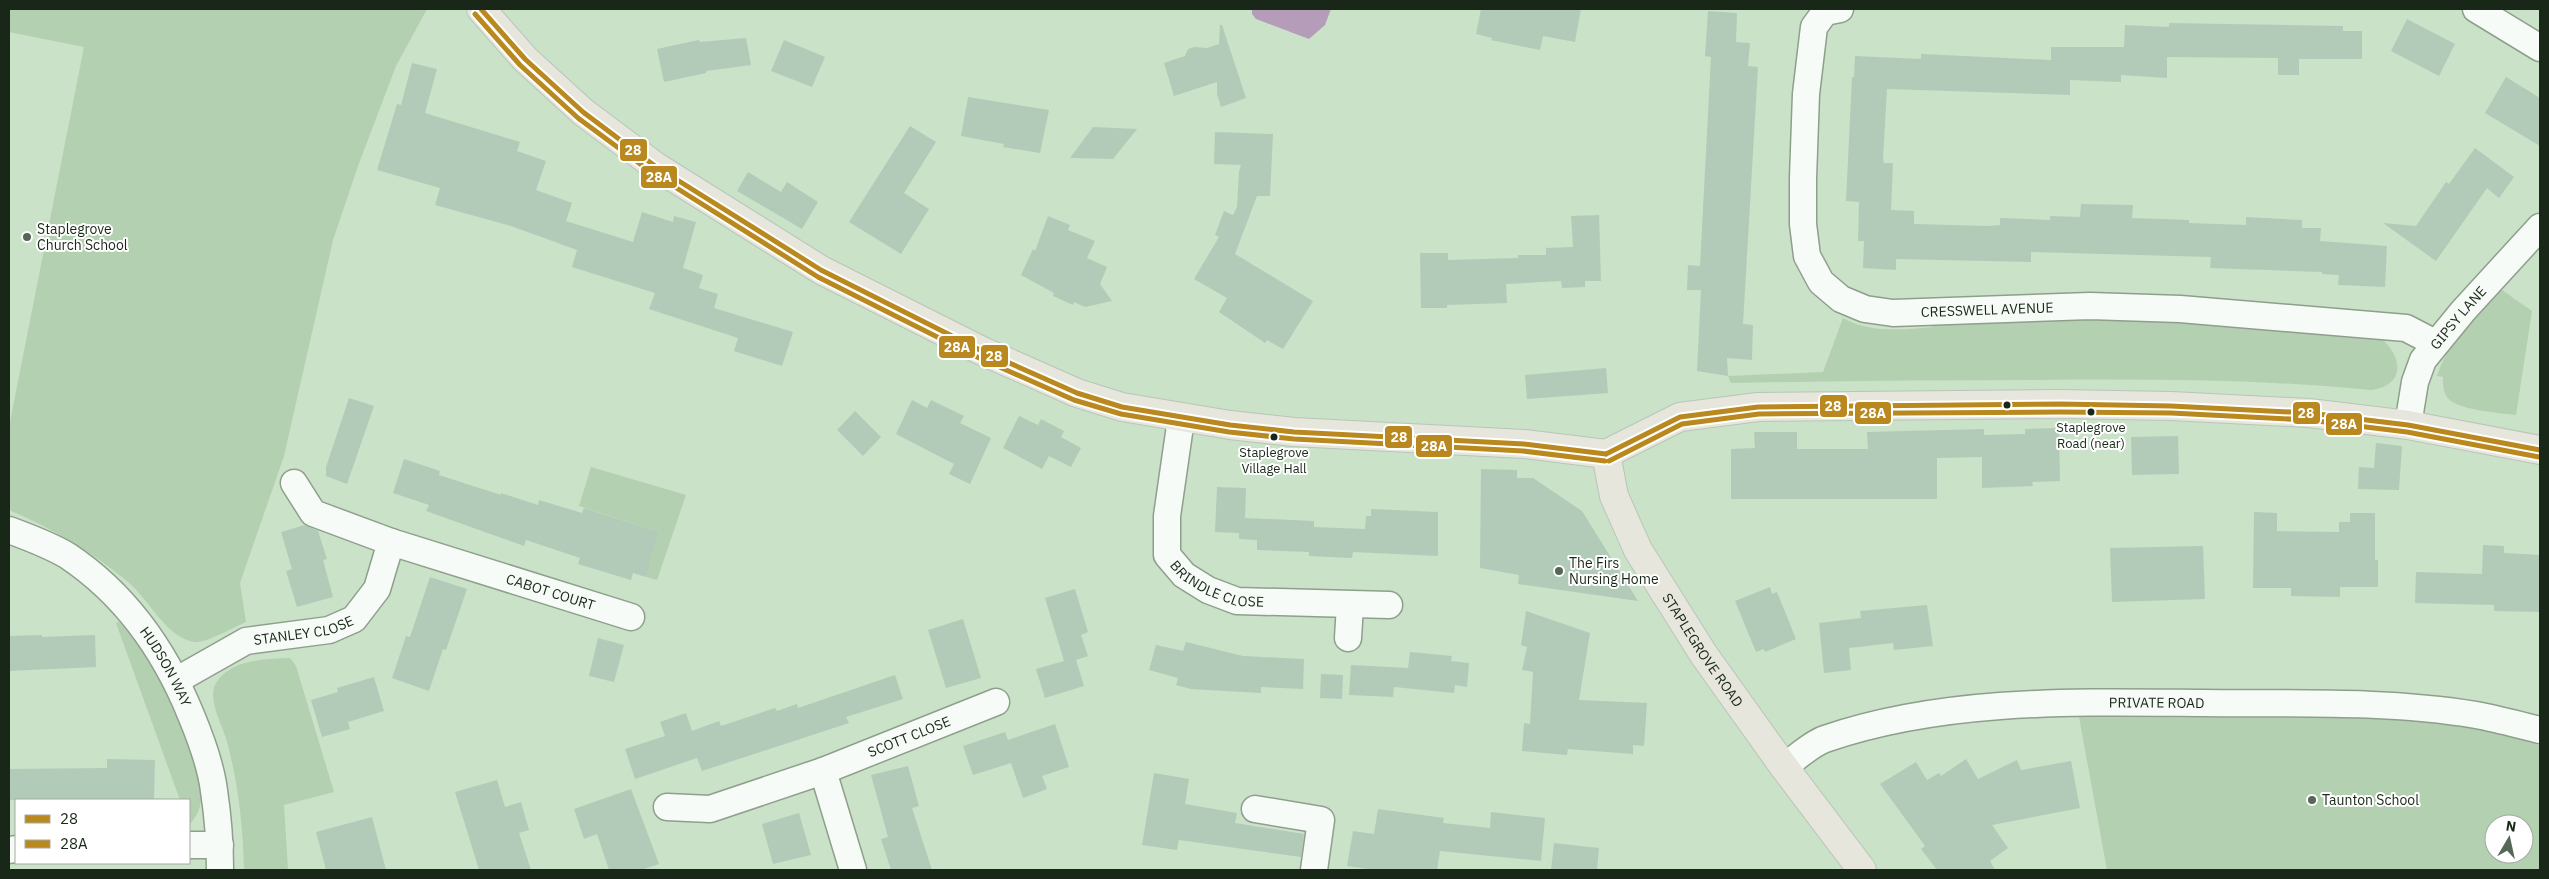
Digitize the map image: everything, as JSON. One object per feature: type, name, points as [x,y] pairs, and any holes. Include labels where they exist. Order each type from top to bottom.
[{"type":"main road","points":[[481,9],[525,59],[583,112],[655,166],[821,270],[980,350],[1077,393],[1122,408],[1182,419],[1294,432],[1524,444],[1606,454],[1680,417],[1758,406],[2060,404],[2172,406],[2310,413],[2408,424],[2540,450]]},
{"type":"main road","name":"STAPLEGROVE ROAD","points":[[1606,454],[1614,496],[1638,550],[1704,655],[1784,767],[1862,870]]},
{"type":"street","points":[[2476,9],[2540,48]]},
{"type":"street","name":"CRESSWELL AVENUE","points":[[1830,10],[1814,27],[1806,94],[1803,224],[1807,256],[1821,282],[1841,299],[1865,309],[1894,313],[2090,306],[2180,309],[2406,328],[2435,343]]},
{"type":"street","name":"GIPSY LANE","points":[[2408,424],[2415,382],[2423,360],[2435,343],[2540,227]]},
{"type":"street","name":"BRINDLE CLOSE","points":[[1182,419],[1167,516],[1167,555],[1184,575],[1208,590],[1237,601],[1388,605]]},
{"type":"street","points":[[294,483],[313,512],[391,542]]},
{"type":"street","name":"HUDSON WAY","points":[[9,530],[67,555],[110,590],[138,620],[159,649],[177,680],[202,741],[214,789],[220,845],[220,870]]},
{"type":"street","name":"CABOT COURT","points":[[391,542],[631,617]]},
{"type":"street","name":"STANLEY CLOSE","points":[[177,680],[246,640],[329,630],[354,619],[377,590],[391,542]]},
{"type":"street","points":[[1348,638],[1350,605]]},
{"type":"street","name":"SCOTT CLOSE","points":[[667,807],[710,809],[823,771],[996,702]]},
{"type":"street","name":"PRIVATE ROAD","points":[[1784,767],[1823,740],[1858,730],[1941,713],[2002,706],[2072,702],[2388,706],[2476,715],[2540,730]]},
{"type":"street","points":[[823,771],[853,870]]},
{"type":"street","points":[[1256,809],[1321,820],[1314,870]]},
{"type":"street","points":[[190,845],[220,845]]},
{"type":"green space","points":[[9,9],[427,9],[396,66],[358,166],[333,240],[284,456],[240,583],[246,622],[205,640],[193,642],[183,638],[165,624],[135,589],[113,570],[55,532],[9,510],[9,427],[84,47],[9,32]]},
{"type":"green space","points":[[2499,288],[2532,311],[2516,415],[2478,410],[2459,405],[2447,397],[2443,385],[2443,377],[2437,376],[2455,340]]},
{"type":"green space","points":[[1843,318],[1864,326],[1886,329],[1932,327],[1930,320],[2189,319],[2382,339],[2394,355],[2397,370],[2395,377],[2390,383],[2371,390],[2245,382],[2160,380],[1920,380],[1731,383],[1728,376],[1823,372]]},
{"type":"green space","points":[[591,467],[686,495],[657,580],[646,577],[659,532],[579,506]]},
{"type":"green space","points":[[119,622],[143,652],[164,684],[176,709],[193,756],[200,786],[201,798],[198,813],[190,824],[190,799],[180,799],[116,623]]},
{"type":"green space","points":[[290,658],[296,666],[334,792],[284,805],[288,870],[244,870],[237,787],[226,738],[214,703],[214,689],[216,683],[223,675],[240,665],[260,660]]},
{"type":"green space","name":"Taunton School","points":[[2079,717],[2387,718],[2472,726],[2540,745],[2540,870],[2107,870]]},
{"type":"shaded area","points":[[1252,9],[1331,9],[1325,25],[1309,39],[1256,19],[1252,14]]},
{"type":"building","points":[[1481,9],[1581,9],[1575,42],[1543,36],[1540,50],[1491,40],[1492,38],[1476,34]]},
{"type":"building","points":[[1708,11],[1737,13],[1736,42],[1750,43],[1748,66],[1758,67],[1743,324],[1753,325],[1752,360],[1727,358],[1728,376],[1697,371],[1701,290],[1687,290],[1688,265],[1700,266],[1711,57],[1705,56]]},
{"type":"building","points":[[2407,19],[2455,44],[2439,76],[2391,51]]},
{"type":"building","points":[[2169,23],[2343,26],[2343,31],[2362,31],[2362,59],[2299,59],[2299,75],[2278,75],[2278,58],[2167,57],[2167,78],[2121,75],[2121,82],[2070,80],[2070,95],[1887,89],[1883,159],[1884,163],[1893,163],[1891,210],[1914,211],[1914,224],[1988,226],[2000,225],[2000,218],[2050,220],[2050,216],[2080,217],[2081,204],[2133,205],[2132,218],[2189,220],[2189,223],[2246,225],[2246,217],[2302,220],[2302,228],[2321,228],[2320,241],[2387,246],[2385,287],[2338,285],[2339,275],[2322,274],[2322,272],[2210,268],[2211,257],[2031,252],[2031,262],[1896,259],[1896,270],[1863,268],[1864,241],[1858,241],[1859,202],[1846,201],[1852,77],[1854,77],[1855,56],[1921,59],[1921,54],[2051,60],[2051,47],[2124,47],[2125,25],[2169,27]]},
{"type":"building","points":[[1220,25],[1222,25],[1246,98],[1221,107],[1217,94],[1217,82],[1174,96],[1164,63],[1185,56],[1188,49],[1195,47],[1207,48],[1219,44]]},
{"type":"building","points":[[746,38],[751,65],[706,71],[706,73],[664,82],[657,49],[699,40],[700,42]]},
{"type":"building","points":[[784,40],[825,57],[812,87],[771,71]]},
{"type":"building","points":[[412,63],[437,69],[425,113],[520,142],[517,151],[546,161],[536,190],[572,203],[566,221],[633,242],[642,212],[673,222],[674,216],[696,222],[683,268],[703,275],[699,288],[718,294],[714,308],[793,332],[782,366],[734,351],[738,338],[649,309],[655,293],[572,267],[577,250],[511,226],[435,205],[440,188],[377,170],[397,104],[401,105]]},
{"type":"building","points":[[2506,77],[2540,98],[2540,146],[2485,113]]},
{"type":"building","points":[[968,97],[1049,110],[1040,153],[1003,147],[1004,144],[961,136]]},
{"type":"building","points":[[910,126],[936,142],[904,193],[929,209],[901,254],[849,222]]},
{"type":"building","points":[[1093,127],[1137,129],[1113,159],[1070,158]]},
{"type":"building","points":[[1215,132],[1273,134],[1270,196],[1257,196],[1235,254],[1313,301],[1283,349],[1267,340],[1265,343],[1219,312],[1227,298],[1194,279],[1219,237],[1215,235],[1224,211],[1233,215],[1237,207],[1241,165],[1214,164]]},
{"type":"building","points":[[2475,148],[2514,177],[2499,198],[2487,188],[2436,261],[2383,223],[2416,226],[2446,182],[2449,184]]},
{"type":"building","points":[[748,172],[781,192],[787,182],[818,202],[802,229],[737,191]]},
{"type":"building","points":[[1599,215],[1601,281],[1585,281],[1585,287],[1562,288],[1561,281],[1506,284],[1507,303],[1447,305],[1447,308],[1421,308],[1420,253],[1448,253],[1448,260],[1518,258],[1518,255],[1546,255],[1546,248],[1573,247],[1571,216]]},
{"type":"building","points":[[1048,216],[1070,225],[1068,230],[1095,241],[1087,258],[1107,267],[1100,284],[1112,301],[1085,307],[1074,302],[1073,305],[1053,296],[1054,293],[1021,275],[1033,249],[1035,251]]},
{"type":"building","points":[[1606,368],[1608,393],[1527,399],[1525,375]]},
{"type":"building","points":[[349,398],[374,406],[347,484],[326,476],[326,467]]},
{"type":"building","points":[[912,400],[927,408],[931,400],[964,416],[960,423],[991,438],[970,484],[949,474],[954,464],[896,434]]},
{"type":"building","points":[[855,411],[881,437],[863,456],[837,430]]},
{"type":"building","points":[[1019,416],[1038,425],[1041,419],[1064,431],[1061,437],[1081,448],[1071,467],[1049,456],[1042,469],[1003,448]]},
{"type":"building","points":[[2059,428],[2060,481],[2032,482],[2033,486],[1982,488],[1982,457],[1937,458],[1937,499],[1731,499],[1731,449],[1755,448],[1754,432],[1797,432],[1797,449],[1868,449],[1867,432],[1984,429],[1984,435],[2025,434],[2025,429]]},
{"type":"building","points":[[2178,436],[2179,474],[2132,475],[2131,437]]},
{"type":"building","points":[[2376,443],[2402,446],[2399,490],[2358,489],[2359,467],[2374,468]]},
{"type":"building","points":[[404,459],[440,471],[439,475],[501,495],[501,493],[538,505],[539,500],[582,513],[584,508],[659,532],[646,577],[633,573],[631,580],[578,564],[580,558],[526,540],[524,546],[426,511],[429,505],[393,493]]},
{"type":"building","name":"The Firs Nursing Home","points":[[1481,469],[1517,470],[1517,478],[1533,478],[1582,511],[1638,601],[1518,584],[1519,575],[1480,568]]},
{"type":"building","points":[[1217,487],[1246,488],[1245,518],[1314,521],[1314,527],[1365,529],[1366,516],[1371,516],[1371,509],[1438,512],[1438,556],[1353,552],[1352,558],[1309,556],[1309,552],[1257,550],[1257,540],[1239,539],[1239,533],[1215,532]]},
{"type":"building","points":[[2254,512],[2277,513],[2277,531],[2339,532],[2339,522],[2350,522],[2350,513],[2375,513],[2375,560],[2378,560],[2378,587],[2340,587],[2340,597],[2291,596],[2291,588],[2253,588]]},
{"type":"building","points":[[305,525],[318,531],[327,559],[323,560],[333,597],[297,607],[286,571],[292,569],[281,532]]},
{"type":"building","points":[[2483,545],[2504,546],[2504,553],[2540,555],[2540,612],[2494,611],[2494,605],[2415,603],[2416,572],[2482,574]]},
{"type":"building","points":[[2203,546],[2205,599],[2112,602],[2110,548]]},
{"type":"building","points":[[430,577],[467,589],[446,650],[443,649],[429,691],[392,678],[406,636],[410,637]]},
{"type":"building","points":[[1770,587],[1772,594],[1777,592],[1796,639],[1765,652],[1764,649],[1756,652],[1735,601]]},
{"type":"building","points":[[1075,589],[1088,632],[1081,635],[1088,656],[1076,660],[1084,686],[1045,698],[1036,669],[1064,661],[1045,598]]},
{"type":"building","points":[[1927,605],[1933,646],[1894,650],[1893,643],[1849,648],[1851,670],[1824,673],[1819,623],[1861,618],[1860,611]]},
{"type":"building","points":[[1526,611],[1590,633],[1579,700],[1647,703],[1644,746],[1633,745],[1633,754],[1568,749],[1567,755],[1522,751],[1524,723],[1530,724],[1533,672],[1522,670],[1527,647],[1521,645]]},
{"type":"building","points":[[963,619],[981,678],[946,688],[928,630]]},
{"type":"building","points":[[42,635],[42,637],[95,635],[96,667],[9,671],[9,636]]},
{"type":"building","points":[[598,638],[624,645],[614,682],[589,676]]},
{"type":"building","points":[[1186,642],[1243,656],[1304,659],[1303,689],[1261,687],[1261,693],[1191,689],[1176,685],[1178,678],[1149,670],[1156,645],[1183,651]]},
{"type":"building","points":[[1410,652],[1452,656],[1451,661],[1469,663],[1467,687],[1455,685],[1454,693],[1394,687],[1393,697],[1349,695],[1351,665],[1408,668]]},
{"type":"building","points":[[1321,674],[1343,675],[1342,699],[1320,698]]},
{"type":"building","points":[[895,675],[903,699],[846,717],[849,723],[702,771],[697,758],[635,779],[625,749],[665,736],[660,722],[686,713],[692,731],[719,721],[721,726],[775,708],[777,711],[797,704],[798,708]]},
{"type":"building","points":[[374,677],[384,711],[348,722],[350,729],[322,737],[311,700],[338,692],[337,688]]},
{"type":"building","points":[[1055,724],[1069,767],[1042,776],[1047,789],[1023,798],[1011,763],[973,775],[963,746],[1005,732],[1008,740]]},
{"type":"building","points":[[107,759],[155,760],[154,799],[9,800],[9,769],[107,768]]},
{"type":"building","points":[[1966,759],[1978,779],[2017,760],[2021,770],[2071,761],[2080,808],[1992,825],[2008,848],[1990,861],[1995,870],[1937,870],[1921,849],[1925,846],[1880,784],[1916,762],[1927,780],[1939,773],[1941,776]]},
{"type":"building","points":[[908,766],[919,806],[912,808],[932,870],[891,870],[881,839],[888,837],[871,775]]},
{"type":"building","points":[[1154,773],[1189,779],[1185,804],[1237,813],[1235,823],[1304,834],[1301,857],[1179,840],[1177,850],[1142,845]]},
{"type":"building","points":[[497,780],[505,807],[521,802],[529,830],[519,833],[531,870],[479,870],[455,792]]},
{"type":"building","points":[[631,789],[659,864],[641,870],[609,870],[597,834],[584,839],[574,809]]},
{"type":"building","points":[[1378,809],[1444,818],[1443,823],[1490,828],[1491,812],[1545,818],[1541,861],[1440,851],[1437,870],[1376,870],[1347,866],[1353,831],[1374,834]]},
{"type":"building","points":[[799,813],[811,855],[773,864],[762,824]]},
{"type":"building","points":[[372,817],[386,870],[326,870],[316,832]]},
{"type":"building","points":[[1554,843],[1599,848],[1597,870],[1551,870]]},
{"type":"transit line","name":"28","points":[[481,9],[525,59],[583,112],[655,166],[821,270],[980,350],[1077,393],[1122,407],[1230,425],[1294,432],[1524,444],[1606,454]]},
{"type":"transit line","name":"28A","points":[[475,14],[520,65],[578,118],[651,172],[818,277],[977,357],[1074,400],[1121,414],[1229,432],[1294,439],[1523,451],[1605,461]]},
{"type":"transit line","name":"28","points":[[1606,454],[1680,417],[1758,407],[2060,404],[2171,406],[2309,413],[2408,425],[2540,450]]},
{"type":"transit line","name":"28A","points":[[1609,461],[1682,424],[1759,414],[2060,412],[2171,413],[2308,420],[2407,432],[2539,457]]},
{"type":"place","name":"Staplegrove Church School","points":[[27,237]]},
{"type":"place","name":"Staplegrove Road (near)","points":[[2091,412]]},
{"type":"place","name":"Staplegrove Village Hall","points":[[1274,437]]},
{"type":"place","name":"The Firs Nursing Home","points":[[1559,571]]},
{"type":"place","name":"Taunton School","points":[[2312,800]]}]
